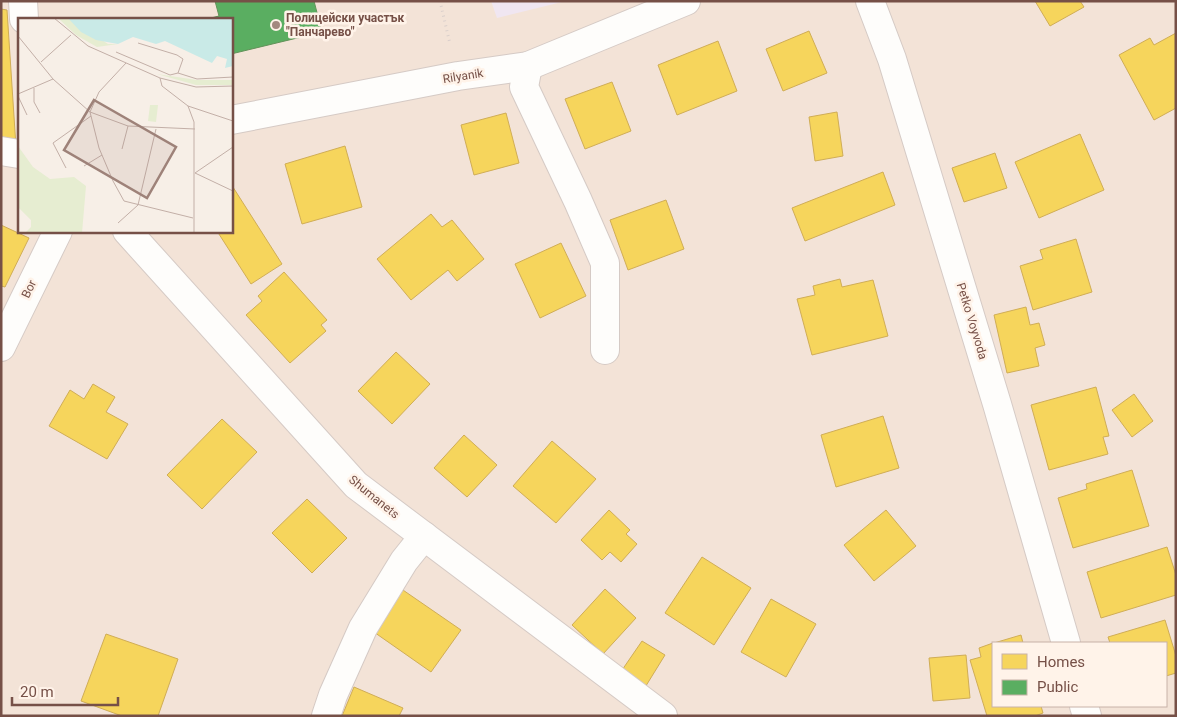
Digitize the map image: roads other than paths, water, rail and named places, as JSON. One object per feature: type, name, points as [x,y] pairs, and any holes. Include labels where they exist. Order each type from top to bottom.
[{"type":"street","points":[[23,1],[24,18]]},
{"type":"street","name":"Rilyanik","points":[[232,120],[458,76],[528,66],[686,1]]},
{"type":"street","name":"Petko Voyvoda","points":[[870,1],[892,59],[994,395],[1066,642]]},
{"type":"street","points":[[528,66],[524,87],[578,201],[605,264],[605,350]]},
{"type":"street","points":[[1,152],[18,154]]},
{"type":"street","name":"Bor","points":[[1,347],[58,232]]},
{"type":"street","name":"Shumanets","points":[[128,232],[356,485],[663,716]]},
{"type":"street","points":[[326,716],[362,628],[404,561],[424,536]]},
{"type":"place","name":"Полицейски участък \"Панчарево\"","points":[[276,25]]}]
